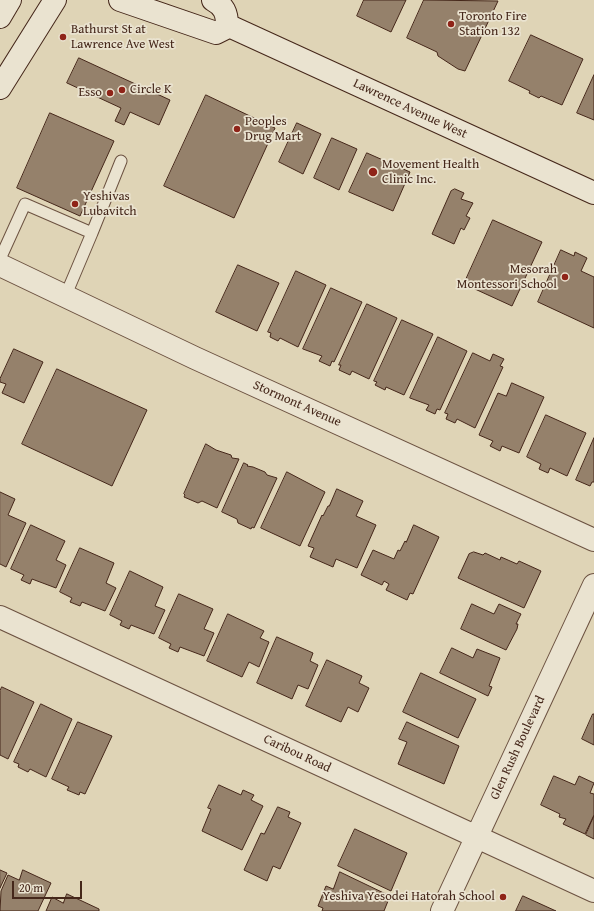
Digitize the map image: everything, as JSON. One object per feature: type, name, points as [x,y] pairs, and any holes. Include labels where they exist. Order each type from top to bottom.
[{"type":"street","points":[[0,17],[10,0]]},
{"type":"street","points":[[0,88],[55,0]]},
{"type":"street","points":[[120,0],[211,32],[220,31],[227,25],[227,14],[219,3],[213,0]]},
{"type":"street","name":"Lawrence Avenue West","points":[[227,25],[594,193]]},
{"type":"street","name":"Stormont Avenue","points":[[0,265],[65,297],[594,540]]},
{"type":"street","name":"Glen Rush Boulevard","points":[[442,911],[594,585]]},
{"type":"street","name":"Caribou Road","points":[[0,617],[594,890]]},
{"type":"lane","points":[[65,297],[121,161]]},
{"type":"lane","points":[[0,259],[25,204],[92,233]]},
{"type":"building","points":[[364,0],[406,0],[391,32],[357,16]]},
{"type":"building","name":"Toronto Fire Station 132","points":[[424,0],[498,1],[465,71],[458,69],[438,56],[437,52],[407,38]]},
{"type":"building","points":[[531,35],[583,59],[562,105],[541,96],[539,98],[529,93],[530,91],[509,81]]},
{"type":"building","points":[[79,58],[170,100],[159,125],[130,112],[124,125],[115,121],[121,108],[67,83]]},
{"type":"building","points":[[594,75],[594,120],[577,113]]},
{"type":"building","points":[[206,95],[275,128],[234,218],[164,186]]},
{"type":"building","points":[[50,113],[114,141],[80,216],[17,188]]},
{"type":"building","points":[[297,123],[321,134],[303,174],[279,162]]},
{"type":"building","points":[[332,138],[357,149],[339,190],[314,178]]},
{"type":"building","points":[[367,153],[410,172],[393,211],[349,192]]},
{"type":"building","points":[[455,189],[464,193],[461,199],[473,203],[466,216],[470,218],[464,230],[461,228],[454,244],[432,234],[451,191]]},
{"type":"building","points":[[493,220],[542,242],[512,306],[464,284]]},
{"type":"building","points":[[561,250],[574,256],[575,252],[587,258],[581,271],[594,277],[594,328],[538,302]]},
{"type":"building","points":[[238,265],[279,283],[257,331],[216,312]]},
{"type":"building","points":[[296,271],[326,285],[298,347],[280,338],[278,341],[270,337],[271,333],[268,332]]},
{"type":"building","points":[[331,288],[362,302],[334,362],[332,361],[330,366],[319,361],[322,356],[303,349]]},
{"type":"building","points":[[367,304],[397,318],[369,379],[352,371],[350,375],[339,370],[341,365],[339,365]]},
{"type":"building","points":[[402,320],[433,334],[404,395],[386,387],[385,390],[375,385],[377,382],[374,381]]},
{"type":"building","points":[[438,337],[467,351],[440,410],[437,409],[435,414],[426,410],[429,405],[410,398]]},
{"type":"building","points":[[14,349],[43,362],[24,403],[2,393],[6,384],[0,382],[0,379]]},
{"type":"building","points":[[473,353],[490,361],[493,354],[504,359],[500,366],[503,367],[475,428],[457,419],[455,423],[446,419],[448,414],[445,413]]},
{"type":"building","points":[[57,369],[147,410],[112,486],[22,444]]},
{"type":"building","points":[[512,383],[544,397],[519,453],[502,446],[500,451],[490,446],[493,441],[479,435],[498,393],[506,396]]},
{"type":"building","points":[[546,415],[586,433],[567,476],[550,468],[548,473],[539,469],[541,464],[527,457]]},
{"type":"building","points":[[594,438],[594,482],[592,482],[590,486],[576,480]]},
{"type":"building","points":[[206,444],[216,450],[231,455],[232,458],[239,459],[217,508],[202,501],[198,503],[184,497]]},
{"type":"building","points":[[244,463],[248,465],[247,466],[253,467],[265,472],[267,475],[277,478],[254,528],[252,527],[251,529],[238,523],[237,519],[222,512]]},
{"type":"building","points":[[287,472],[325,492],[300,546],[261,528]]},
{"type":"building","points":[[337,489],[363,501],[356,516],[376,525],[357,568],[336,559],[333,567],[310,557],[314,548],[308,546],[322,515],[323,516],[329,506]]},
{"type":"building","points":[[0,492],[15,499],[8,515],[26,523],[6,567],[0,564]]},
{"type":"building","points":[[31,525],[65,541],[56,560],[66,565],[56,588],[32,579],[30,584],[21,580],[24,575],[11,569]]},
{"type":"building","points":[[414,525],[439,537],[413,594],[410,593],[407,600],[386,590],[389,584],[384,581],[382,585],[361,575],[373,550],[394,559],[398,550],[400,551],[405,541],[406,542]]},
{"type":"building","points":[[80,548],[114,563],[106,583],[116,588],[105,611],[82,602],[80,606],[70,602],[72,598],[60,592]]},
{"type":"building","points":[[474,552],[483,555],[485,553],[500,560],[501,557],[517,564],[519,561],[541,571],[524,608],[458,578],[469,554]]},
{"type":"building","points":[[130,571],[163,587],[155,606],[165,610],[154,634],[131,625],[129,629],[120,625],[122,621],[110,615]]},
{"type":"building","points":[[179,594],[213,609],[204,629],[214,633],[204,656],[180,647],[178,652],[169,648],[171,644],[159,638]]},
{"type":"building","points":[[472,604],[494,614],[499,604],[521,614],[516,624],[518,624],[517,629],[506,650],[461,629]]},
{"type":"building","points":[[228,614],[264,631],[260,638],[269,642],[259,667],[249,662],[242,677],[207,661]]},
{"type":"building","points":[[277,637],[313,653],[310,661],[318,665],[308,689],[298,685],[292,699],[257,683]]},
{"type":"building","points":[[452,648],[473,658],[477,649],[500,658],[489,686],[492,687],[488,696],[440,673]]},
{"type":"building","points":[[327,660],[362,676],[359,683],[369,688],[358,712],[348,707],[341,722],[306,706]]},
{"type":"building","points":[[421,673],[476,699],[458,738],[403,712]]},
{"type":"building","points":[[2,687],[34,702],[8,759],[0,755],[0,691]]},
{"type":"building","points":[[41,704],[72,719],[46,777],[30,769],[28,772],[18,767],[19,764],[14,762]]},
{"type":"building","points":[[594,714],[594,745],[582,739]]},
{"type":"building","points":[[78,722],[112,736],[85,794],[80,792],[79,795],[67,790],[69,787],[52,779]]},
{"type":"building","points":[[407,722],[459,746],[444,784],[398,764],[407,742],[399,739]]},
{"type":"building","points":[[554,776],[575,785],[579,776],[594,783],[590,793],[594,794],[594,815],[585,834],[563,824],[566,819],[559,817],[560,814],[541,805]]},
{"type":"building","points":[[219,785],[241,795],[243,790],[254,795],[251,800],[263,806],[242,850],[202,831],[211,809],[208,808]]},
{"type":"building","points":[[278,807],[290,812],[288,817],[301,823],[280,869],[273,866],[267,881],[244,870],[261,833],[264,834]]},
{"type":"building","points":[[594,816],[594,839],[586,835]]},
{"type":"building","points":[[355,829],[407,853],[391,891],[338,866]]},
{"type":"building","points":[[0,870],[7,873],[0,888]]},
{"type":"building","points":[[23,870],[51,883],[38,911],[0,911],[1,891],[8,875],[19,880]]},
{"type":"building","points":[[340,872],[390,896],[384,911],[322,911],[323,908],[318,906],[326,886],[333,889]]},
{"type":"building","points":[[67,894],[99,909],[99,911],[46,911],[52,897],[63,903]]},
{"type":"building","points":[[523,896],[556,911],[516,911]]},
{"type":"place","name":"Toronto Fire Station 132","points":[[451,24]]},
{"type":"place","name":"Bathurst St at Lawrence Ave West","points":[[63,37]]},
{"type":"place","name":"Circle K","points":[[122,90]]},
{"type":"place","name":"Esso","points":[[110,93]]},
{"type":"place","name":"Peoples Drug Mart","points":[[237,129]]},
{"type":"place","name":"Movement Health Clinic Inc.","points":[[373,172]]},
{"type":"place","name":"Yeshivas Lubavitch","points":[[75,204]]},
{"type":"place","name":"Mesorah Montessori School","points":[[565,277]]},
{"type":"place","name":"Yeshiva Yesodei Hatorah School","points":[[503,897]]}]
